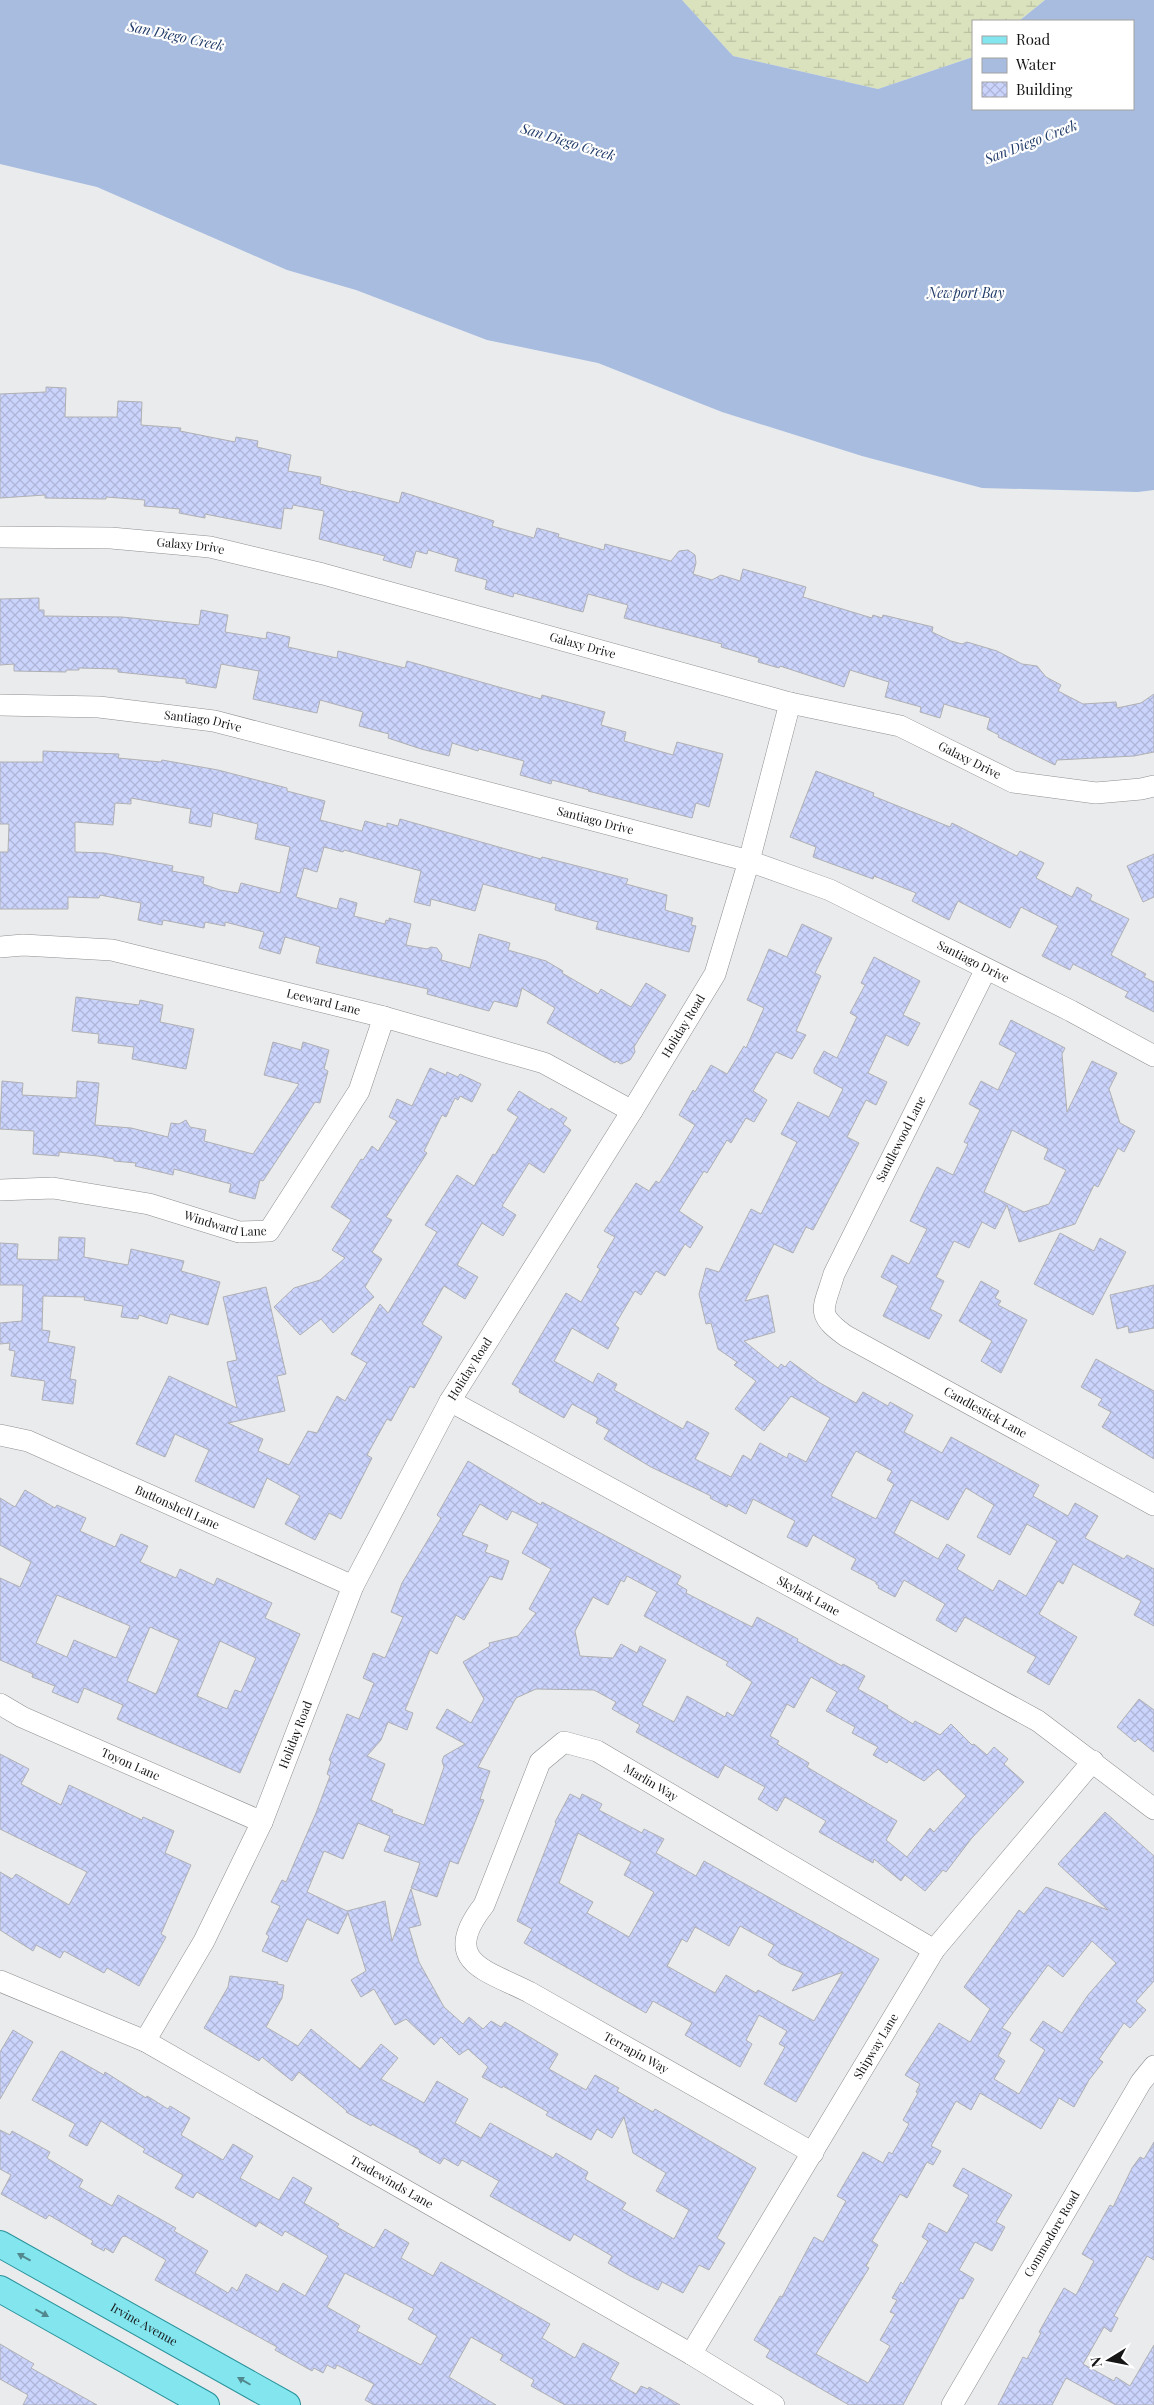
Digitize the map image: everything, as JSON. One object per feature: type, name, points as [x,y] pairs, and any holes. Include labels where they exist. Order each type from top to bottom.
[{"type":"main road","name":"Irvine Avenue","points":[[0,2244],[287,2405]]},
{"type":"main road","points":[[0,2289],[206,2405]]},
{"type":"street","name":"Galaxy Drive","points":[[0,537],[111,538],[210,547],[323,574],[790,703],[900,726],[1013,782],[1096,793],[1154,786]]},
{"type":"street","name":"Holiday Road","points":[[145,2041],[204,1941],[262,1822],[353,1586],[450,1401],[632,1111],[715,974],[750,861],[790,703]]},
{"type":"street","name":"Santiago Drive","points":[[0,705],[99,707],[214,720],[750,861],[830,890],[1154,1056]]},
{"type":"street","name":"Leeward Lane","points":[[0,947],[23,945],[112,950],[384,1017],[544,1063],[632,1111]]},
{"type":"street","name":"Sandlewood Lane","points":[[823,1312],[834,1274],[986,969]]},
{"type":"street","name":"Windward Lane","points":[[0,1190],[53,1188],[149,1204],[239,1232],[269,1231],[359,1091],[384,1017]]},
{"type":"street","name":"Candlestick Lane","points":[[823,1312],[828,1323],[846,1336],[1154,1505]]},
{"type":"street","name":"Skylark Lane","points":[[450,1401],[1038,1721],[1154,1809]]},
{"type":"street","name":"Buttonshell Lane","points":[[0,1435],[28,1442],[353,1586]]},
{"type":"street","name":"Toyon Lane","points":[[0,1704],[22,1717],[262,1822]]},
{"type":"street","name":"Marlin Way","points":[[466,1948],[467,1931],[488,1898],[540,1762],[564,1742],[598,1751],[934,1950]]},
{"type":"street","name":"Shipway Lane","points":[[691,2354],[934,1950],[1093,1761]]},
{"type":"street","name":"Terrapin Way","points":[[466,1948],[479,1968],[494,1977],[529,1992],[813,2153]]},
{"type":"street","name":"Tradewinds Lane","points":[[0,1981],[145,2041],[691,2354],[774,2405]]},
{"type":"street","name":"Commodore Road","points":[[952,2405],[1141,2082],[1154,2066]]},
{"type":"green space","points":[[682,0],[1045,0],[1020,20],[972,20],[972,57],[878,89],[733,56]]},
{"type":"water","name":"Newport Bay","points":[[0,0],[682,0],[733,56],[878,89],[972,57],[972,110],[1134,110],[1134,20],[1020,20],[1045,0],[1154,0],[1154,490],[1138,492],[982,488],[862,456],[722,412],[598,363],[487,340],[356,290],[287,270],[97,187],[0,164]]},
{"type":"building","points":[[46,387],[66,388],[65,417],[117,417],[118,401],[142,402],[141,425],[181,428],[180,431],[235,442],[236,437],[258,441],[257,447],[291,455],[288,471],[321,477],[320,484],[351,492],[399,503],[402,492],[494,521],[492,526],[534,538],[537,528],[559,534],[558,537],[604,550],[605,544],[671,561],[679,551],[688,550],[695,555],[696,563],[693,574],[712,580],[721,575],[740,581],[743,569],[806,587],[803,597],[872,618],[873,615],[882,618],[883,615],[933,627],[932,632],[951,641],[962,644],[967,642],[997,651],[1022,664],[1037,666],[1046,677],[1061,685],[1058,691],[1083,704],[1116,702],[1117,708],[1141,703],[1154,694],[1154,752],[1134,756],[1057,760],[1055,765],[998,737],[999,735],[987,729],[990,718],[944,704],[940,718],[920,712],[921,707],[885,697],[889,682],[850,670],[844,687],[780,666],[779,668],[758,662],[759,658],[721,647],[722,644],[624,618],[628,605],[588,594],[583,612],[514,593],[513,597],[485,589],[487,580],[455,571],[458,559],[428,550],[427,554],[416,551],[411,568],[383,560],[385,556],[319,539],[324,511],[293,505],[292,509],[284,508],[281,529],[205,514],[205,518],[179,513],[180,509],[144,506],[145,500],[106,497],[106,499],[45,498],[45,495],[0,498],[0,394],[46,392]]},
{"type":"building","points":[[39,598],[39,610],[44,610],[44,616],[122,617],[199,625],[201,610],[228,615],[225,632],[266,639],[267,632],[290,637],[288,647],[337,658],[338,651],[405,668],[407,661],[541,699],[542,695],[605,712],[601,725],[626,732],[624,741],[673,755],[677,742],[723,754],[709,807],[696,803],[692,818],[552,780],[551,784],[520,775],[524,761],[479,749],[478,751],[452,743],[449,756],[421,749],[388,738],[389,734],[359,726],[363,712],[320,700],[317,713],[253,699],[259,671],[221,664],[216,688],[186,683],[186,679],[118,672],[118,669],[79,668],[79,670],[66,670],[66,672],[14,671],[14,664],[0,665],[0,599]]},
{"type":"building","points":[[43,751],[119,754],[118,758],[161,762],[162,760],[218,770],[287,788],[287,791],[325,801],[320,820],[362,831],[365,821],[387,827],[387,823],[398,826],[400,819],[541,859],[542,857],[628,879],[626,884],[667,895],[665,910],[693,918],[691,925],[696,926],[689,952],[596,929],[598,922],[555,910],[556,904],[483,884],[475,911],[431,899],[430,906],[414,902],[421,871],[344,850],[343,852],[324,847],[317,872],[304,868],[296,897],[337,909],[340,898],[357,903],[354,916],[385,924],[386,920],[389,921],[389,918],[411,924],[406,945],[427,949],[431,947],[437,948],[442,955],[441,960],[470,968],[479,934],[510,943],[508,950],[546,961],[563,971],[562,973],[598,994],[601,989],[631,1007],[646,983],[666,995],[634,1047],[635,1052],[630,1060],[621,1064],[616,1061],[615,1063],[547,1023],[555,1008],[522,988],[517,1007],[494,1001],[489,1011],[427,994],[428,989],[316,963],[320,947],[285,937],[280,954],[259,948],[264,932],[225,922],[225,926],[205,922],[204,928],[163,920],[162,925],[138,920],[141,903],[100,895],[99,898],[68,897],[68,909],[0,909],[0,852],[8,852],[9,824],[0,824],[0,762],[43,762]],"holes":[[[131,798],[191,809],[189,823],[211,827],[213,813],[258,824],[255,839],[290,847],[280,893],[241,883],[238,893],[220,890],[203,884],[204,877],[172,871],[173,866],[104,853],[75,852],[75,822],[113,825],[115,803],[131,804]]]},
{"type":"building","points":[[816,771],[874,793],[873,796],[950,827],[952,823],[1017,856],[1020,851],[1044,863],[1036,878],[1072,897],[1077,887],[1092,895],[1090,900],[1129,919],[1111,955],[1146,974],[1144,977],[1154,982],[1154,1012],[1125,997],[1128,992],[1073,964],[1070,970],[1042,956],[1058,926],[1021,907],[1010,928],[958,901],[949,920],[912,901],[916,893],[874,876],[873,879],[813,857],[816,847],[790,837]]},
{"type":"building","points":[[1154,854],[1154,897],[1143,902],[1127,866]]},
{"type":"building","points":[[802,924],[832,938],[815,973],[821,976],[796,1031],[806,1035],[792,1059],[776,1052],[753,1091],[767,1100],[754,1122],[746,1118],[731,1143],[727,1140],[707,1173],[704,1171],[679,1211],[703,1227],[690,1248],[685,1244],[665,1276],[656,1271],[641,1295],[635,1291],[615,1325],[619,1328],[608,1349],[572,1328],[554,1361],[593,1383],[598,1373],[617,1384],[614,1390],[683,1429],[687,1421],[709,1433],[695,1459],[731,1477],[743,1455],[751,1460],[760,1443],[787,1458],[789,1453],[806,1462],[830,1418],[791,1396],[764,1431],[735,1409],[756,1381],[734,1365],[737,1362],[718,1349],[711,1323],[706,1324],[699,1294],[706,1268],[719,1272],[751,1209],[761,1214],[797,1142],[781,1134],[798,1102],[829,1117],[843,1089],[814,1073],[814,1069],[824,1051],[837,1058],[857,1017],[850,1013],[865,985],[861,983],[874,957],[920,981],[903,1015],[920,1023],[908,1046],[886,1035],[868,1073],[887,1082],[876,1105],[866,1100],[847,1137],[859,1143],[813,1230],[806,1227],[793,1253],[774,1244],[745,1301],[768,1295],[775,1332],[744,1341],[778,1368],[781,1364],[785,1367],[790,1361],[820,1383],[856,1403],[863,1392],[888,1406],[890,1402],[913,1415],[904,1432],[942,1453],[951,1437],[1039,1485],[1033,1496],[1068,1516],[1075,1503],[1098,1516],[1085,1538],[1124,1559],[1127,1555],[1154,1569],[1154,1626],[1134,1615],[1141,1601],[1073,1564],[1063,1584],[1058,1581],[1039,1614],[1077,1637],[1049,1685],[1027,1672],[1036,1657],[965,1617],[956,1632],[936,1620],[945,1604],[904,1580],[895,1597],[878,1588],[879,1586],[876,1582],[851,1569],[856,1559],[813,1535],[807,1547],[787,1537],[795,1521],[753,1499],[746,1514],[728,1504],[727,1507],[710,1498],[711,1496],[651,1467],[604,1439],[609,1430],[596,1423],[598,1418],[572,1404],[564,1418],[519,1392],[520,1389],[512,1384],[566,1293],[581,1302],[600,1269],[597,1267],[615,1237],[604,1231],[636,1183],[649,1191],[656,1181],[659,1183],[671,1165],[695,1125],[679,1115],[693,1090],[695,1092],[711,1065],[727,1074],[744,1046],[746,1048],[764,1008],[747,1000],[769,949],[787,957]],"holes":[[[856,1451],[892,1471],[887,1480],[894,1484],[876,1519],[831,1496]],[[966,1488],[994,1505],[977,1537],[1010,1555],[1027,1524],[1057,1541],[1026,1596],[999,1580],[993,1591],[957,1569],[965,1555],[947,1544],[938,1559],[894,1533],[911,1500],[948,1520]]]},
{"type":"building","points":[[76,997],[139,1005],[140,1000],[163,1005],[160,1022],[194,1029],[186,1069],[132,1059],[134,1047],[98,1043],[99,1034],[72,1031]]},
{"type":"building","points":[[1011,1020],[1065,1048],[1062,1054],[1067,1112],[1092,1061],[1117,1073],[1109,1089],[1120,1123],[1135,1131],[1124,1152],[1118,1148],[1098,1187],[1094,1185],[1075,1224],[1019,1242],[1007,1205],[995,1229],[982,1222],[969,1248],[954,1241],[936,1277],[944,1281],[930,1309],[942,1315],[929,1339],[883,1316],[898,1286],[881,1277],[892,1255],[909,1264],[927,1229],[910,1221],[937,1167],[953,1175],[968,1144],[964,1142],[980,1110],[969,1104],[981,1081],[998,1090],[1016,1053],[999,1044]],"holes":[[[1012,1130],[1048,1149],[1044,1159],[1066,1170],[1049,1204],[1024,1212],[984,1192]]]},
{"type":"building","points":[[273,1042],[301,1050],[303,1042],[329,1050],[324,1069],[328,1071],[320,1103],[315,1102],[263,1181],[260,1180],[255,1199],[229,1192],[231,1184],[174,1169],[173,1175],[135,1166],[136,1163],[114,1161],[114,1159],[98,1156],[59,1152],[59,1156],[33,1154],[34,1131],[0,1129],[2,1081],[23,1083],[22,1095],[76,1098],[77,1081],[99,1083],[95,1125],[131,1128],[168,1137],[171,1123],[179,1124],[186,1120],[190,1127],[206,1130],[204,1141],[253,1154],[299,1084],[264,1075]]},
{"type":"building","points":[[430,1068],[446,1075],[447,1072],[458,1077],[460,1074],[481,1084],[472,1102],[460,1096],[458,1100],[455,1098],[446,1117],[442,1115],[424,1151],[427,1153],[386,1217],[392,1220],[372,1252],[382,1259],[365,1287],[374,1297],[333,1333],[321,1319],[300,1335],[274,1307],[294,1288],[320,1280],[345,1258],[332,1250],[351,1220],[331,1207],[361,1159],[363,1160],[372,1146],[378,1151],[397,1121],[389,1117],[397,1099],[412,1106]]},
{"type":"building","points":[[519,1091],[567,1118],[563,1124],[571,1130],[544,1173],[529,1163],[502,1206],[516,1215],[503,1236],[482,1223],[457,1265],[478,1277],[465,1299],[444,1286],[422,1324],[442,1337],[414,1388],[410,1386],[391,1421],[387,1419],[367,1455],[372,1458],[341,1519],[329,1513],[315,1540],[285,1524],[300,1496],[267,1478],[254,1508],[195,1481],[209,1450],[175,1434],[165,1457],[136,1444],[169,1376],[237,1408],[227,1362],[237,1360],[223,1297],[266,1287],[286,1374],[277,1376],[285,1411],[228,1423],[263,1439],[258,1451],[289,1465],[308,1431],[317,1433],[337,1396],[345,1401],[367,1363],[351,1354],[380,1304],[388,1313],[437,1232],[425,1225],[457,1175],[474,1186],[493,1154],[495,1155],[518,1117],[507,1110]]},
{"type":"building","points":[[1060,1233],[1094,1251],[1100,1238],[1126,1252],[1093,1315],[1034,1284]]},
{"type":"building","points":[[59,1237],[85,1238],[84,1257],[128,1265],[131,1249],[184,1261],[181,1271],[220,1282],[208,1325],[170,1314],[167,1324],[139,1315],[138,1319],[121,1317],[123,1306],[84,1300],[85,1297],[43,1296],[42,1330],[50,1331],[48,1342],[75,1347],[70,1379],[76,1380],[73,1404],[42,1400],[45,1381],[11,1376],[15,1351],[9,1350],[10,1343],[0,1344],[0,1323],[22,1321],[23,1285],[0,1285],[0,1243],[18,1244],[17,1259],[58,1260]]},
{"type":"building","points":[[981,1281],[999,1291],[995,1298],[1001,1301],[998,1305],[1027,1320],[1001,1373],[981,1361],[992,1341],[959,1321]]},
{"type":"building","points":[[1154,1285],[1154,1328],[1129,1333],[1128,1326],[1117,1329],[1110,1295]]},
{"type":"building","points":[[1096,1359],[1154,1391],[1154,1459],[1102,1427],[1111,1412],[1098,1405],[1102,1399],[1081,1387]]},
{"type":"building","points":[[468,1461],[541,1505],[542,1502],[681,1576],[677,1584],[687,1590],[686,1593],[752,1627],[757,1617],[842,1666],[843,1664],[865,1676],[858,1689],[888,1706],[887,1708],[913,1724],[915,1721],[940,1735],[951,1724],[972,1745],[974,1744],[987,1755],[994,1747],[1008,1759],[1004,1764],[1024,1782],[971,1839],[946,1872],[943,1870],[925,1891],[905,1875],[901,1881],[874,1859],[873,1863],[819,1832],[826,1821],[785,1797],[777,1811],[758,1799],[765,1787],[725,1765],[718,1778],[636,1732],[640,1725],[612,1709],[616,1702],[594,1690],[536,1689],[516,1698],[478,1767],[490,1771],[480,1799],[484,1800],[458,1864],[450,1861],[437,1897],[411,1888],[420,1863],[384,1851],[390,1836],[358,1823],[343,1859],[324,1851],[307,1892],[347,1911],[385,1901],[392,1941],[411,1889],[421,1925],[409,1928],[419,1962],[444,2007],[463,2024],[469,2017],[483,2029],[491,2021],[501,2027],[505,2022],[558,2054],[549,2069],[586,2090],[595,2075],[619,2088],[617,2091],[653,2112],[655,2109],[756,2168],[717,2238],[725,2243],[709,2270],[699,2265],[683,2293],[662,2282],[658,2290],[630,2276],[608,2263],[612,2256],[574,2234],[570,2241],[490,2196],[499,2181],[462,2160],[458,2166],[444,2158],[440,2164],[419,2152],[420,2150],[346,2112],[299,2072],[292,2081],[262,2057],[259,2061],[204,2028],[228,1987],[230,1976],[278,1982],[277,1984],[284,1985],[282,1998],[266,2027],[298,2046],[311,2029],[360,2069],[381,2044],[398,2058],[381,2079],[424,2103],[437,2081],[468,2099],[455,2123],[481,2138],[490,2123],[553,2158],[556,2153],[588,2172],[585,2179],[626,2203],[622,2209],[674,2239],[689,2210],[656,2191],[666,2173],[633,2153],[624,2117],[612,2138],[597,2129],[591,2140],[546,2115],[548,2112],[503,2086],[502,2088],[482,2077],[488,2067],[468,2049],[459,2055],[441,2037],[434,2045],[406,2019],[395,2025],[374,1989],[361,1997],[351,1980],[366,1971],[348,1913],[338,1934],[307,1919],[287,1962],[262,1951],[269,1936],[266,1934],[280,1906],[271,1902],[282,1880],[286,1882],[316,1813],[330,1776],[327,1774],[331,1762],[329,1760],[347,1714],[359,1719],[374,1683],[363,1678],[373,1653],[385,1658],[403,1617],[391,1612],[402,1583],[441,1518],[437,1515]],"holes":[[[480,1504],[507,1520],[512,1511],[538,1524],[522,1553],[551,1569],[529,1609],[536,1613],[518,1636],[489,1643],[490,1646],[463,1662],[484,1699],[471,1723],[447,1709],[436,1728],[465,1744],[444,1756],[442,1761],[444,1767],[424,1825],[392,1813],[393,1810],[371,1800],[385,1764],[367,1756],[381,1740],[388,1722],[407,1730],[413,1713],[405,1710],[430,1650],[437,1654],[456,1615],[464,1620],[490,1576],[502,1580],[509,1561],[485,1552],[488,1545],[462,1535]],[[627,1576],[657,1592],[644,1616],[728,1662],[726,1665],[752,1682],[733,1716],[727,1712],[725,1717],[687,1696],[674,1722],[642,1705],[666,1660],[640,1646],[637,1653],[621,1644],[613,1658],[580,1656],[575,1631],[593,1597],[608,1605],[621,1580],[624,1582]],[[811,1677],[837,1692],[826,1711],[855,1727],[852,1733],[878,1747],[873,1755],[887,1763],[889,1760],[924,1781],[938,1769],[966,1796],[934,1832],[930,1828],[907,1857],[886,1840],[897,1821],[807,1767],[809,1763],[777,1744],[779,1741],[770,1736],[787,1704],[794,1708]]]},
{"type":"building","points":[[25,1490],[55,1508],[57,1505],[86,1518],[80,1531],[115,1547],[121,1534],[148,1546],[140,1562],[176,1578],[180,1569],[214,1585],[217,1578],[272,1603],[265,1618],[300,1634],[240,1773],[117,1719],[123,1705],[84,1688],[78,1703],[52,1692],[55,1686],[32,1677],[33,1674],[0,1660],[0,1578],[20,1587],[31,1562],[0,1545],[0,1498],[15,1507]],"holes":[[[57,1595],[130,1626],[116,1658],[74,1640],[67,1657],[36,1643]],[[150,1627],[179,1640],[156,1694],[127,1681]],[[220,1641],[256,1658],[241,1692],[235,1690],[227,1709],[197,1696]]]},
{"type":"building","points":[[1139,1699],[1154,1710],[1154,1752],[1138,1739],[1135,1742],[1117,1727]]},
{"type":"building","points":[[0,1754],[29,1769],[21,1784],[61,1805],[69,1785],[142,1820],[143,1817],[174,1831],[165,1853],[191,1865],[161,1934],[166,1937],[139,1986],[107,1968],[104,1973],[64,1951],[60,1958],[36,1945],[33,1951],[0,1930],[0,1872],[12,1879],[16,1874],[69,1905],[87,1872],[0,1829]]},
{"type":"building","points":[[570,1794],[580,1799],[582,1794],[602,1804],[599,1810],[642,1833],[644,1829],[664,1839],[656,1853],[696,1876],[704,1861],[879,1959],[796,2102],[764,2084],[785,2047],[779,2044],[787,2031],[759,2015],[746,2040],[752,2044],[740,2067],[685,2035],[692,2023],[653,2001],[646,2013],[524,1943],[532,1929],[517,1921],[555,1822]],"holes":[[[578,1833],[631,1862],[624,1875],[654,1892],[629,1937],[587,1913],[593,1902],[559,1883]],[[740,1926],[774,1945],[768,1955],[781,1964],[803,1973],[792,1991],[843,1972],[814,2021],[758,1990],[756,1993],[726,1975],[715,1993],[667,1966],[682,1939],[687,1942],[695,1927],[729,1946]]]},
{"type":"building","points":[[1105,1812],[1154,1856],[1154,1981],[1136,2001],[1146,2010],[1130,2028],[1124,2023],[1099,2059],[1103,2062],[1089,2080],[1074,2107],[1059,2098],[1041,2129],[980,2093],[971,2110],[956,2101],[931,2146],[941,2151],[933,2165],[927,2162],[907,2198],[900,2194],[872,2241],[878,2245],[866,2266],[869,2268],[816,2354],[868,2383],[890,2346],[880,2340],[895,2314],[890,2312],[897,2300],[892,2298],[901,2282],[903,2284],[928,2241],[922,2237],[929,2223],[947,2233],[969,2195],[953,2186],[963,2168],[1012,2195],[996,2222],[1005,2227],[992,2251],[975,2242],[959,2270],[974,2279],[963,2299],[960,2298],[903,2405],[849,2405],[766,2357],[770,2350],[754,2340],[780,2296],[782,2297],[814,2237],[823,2242],[846,2201],[837,2196],[863,2152],[883,2163],[889,2152],[892,2154],[909,2124],[903,2120],[918,2093],[916,2092],[920,2084],[905,2075],[939,2023],[970,2042],[990,2009],[964,1987],[1019,1910],[1024,1914],[1046,1887],[1108,1910],[1058,1864]],"holes":[[[1092,1941],[1116,1963],[1088,1995],[1062,2033],[1043,2021],[1030,2040],[1045,2050],[1019,2094],[994,2079],[1005,2061],[998,2056],[1011,2033],[1002,2028],[1048,1965],[1063,1977]]]},
{"type":"building","points":[[13,2030],[33,2042],[0,2099],[0,2052]]},
{"type":"building","points":[[62,2051],[104,2075],[105,2072],[146,2098],[147,2096],[168,2109],[170,2106],[190,2118],[181,2135],[223,2160],[233,2144],[253,2156],[240,2178],[279,2200],[293,2177],[312,2188],[304,2203],[339,2224],[337,2227],[374,2248],[385,2229],[409,2243],[401,2258],[433,2276],[441,2262],[550,2324],[542,2338],[575,2358],[583,2343],[619,2363],[610,2379],[636,2394],[641,2386],[648,2389],[649,2387],[680,2405],[565,2405],[531,2386],[534,2380],[500,2360],[503,2355],[471,2337],[449,2377],[496,2405],[374,2405],[365,2400],[374,2384],[337,2365],[335,2369],[327,2365],[323,2373],[314,2368],[312,2371],[275,2350],[277,2347],[155,2280],[166,2260],[125,2236],[122,2237],[113,2253],[105,2248],[104,2251],[91,2244],[93,2241],[49,2215],[46,2219],[1,2194],[11,2175],[0,2169],[0,2130],[10,2135],[12,2131],[50,2152],[47,2158],[83,2180],[79,2187],[112,2206],[118,2195],[176,2228],[174,2231],[208,2251],[195,2273],[228,2293],[232,2287],[237,2291],[246,2274],[278,2292],[283,2283],[305,2296],[328,2256],[285,2231],[282,2236],[259,2222],[256,2227],[197,2192],[193,2198],[175,2188],[183,2175],[143,2152],[145,2149],[101,2121],[87,2146],[69,2136],[75,2124],[32,2100]],"holes":[[[345,2273],[414,2309],[408,2319],[437,2336],[421,2365],[357,2331],[360,2326],[327,2307]]]},
{"type":"building","points":[[1154,2142],[1154,2260],[1147,2256],[1114,2316],[1118,2318],[1111,2332],[1104,2327],[1083,2364],[1114,2381],[1116,2377],[1130,2386],[1154,2345],[1154,2405],[1116,2405],[1066,2378],[1052,2405],[998,2405],[1023,2357],[1027,2359],[1041,2333],[1039,2332],[1064,2288],[1076,2295],[1094,2261],[1082,2254],[1110,2205],[1113,2207],[1132,2168],[1140,2157],[1144,2159]]},
{"type":"building","points":[[0,2344],[34,2364],[31,2368],[97,2405],[23,2405],[28,2395],[0,2379]]},
{"type":"water label","name":"San Diego Creek","points":[[176,36]]},
{"type":"water label","name":"San Diego Creek","points":[[568,142]]},
{"type":"water label","name":"San Diego Creek","points":[[1031,142]]}]
